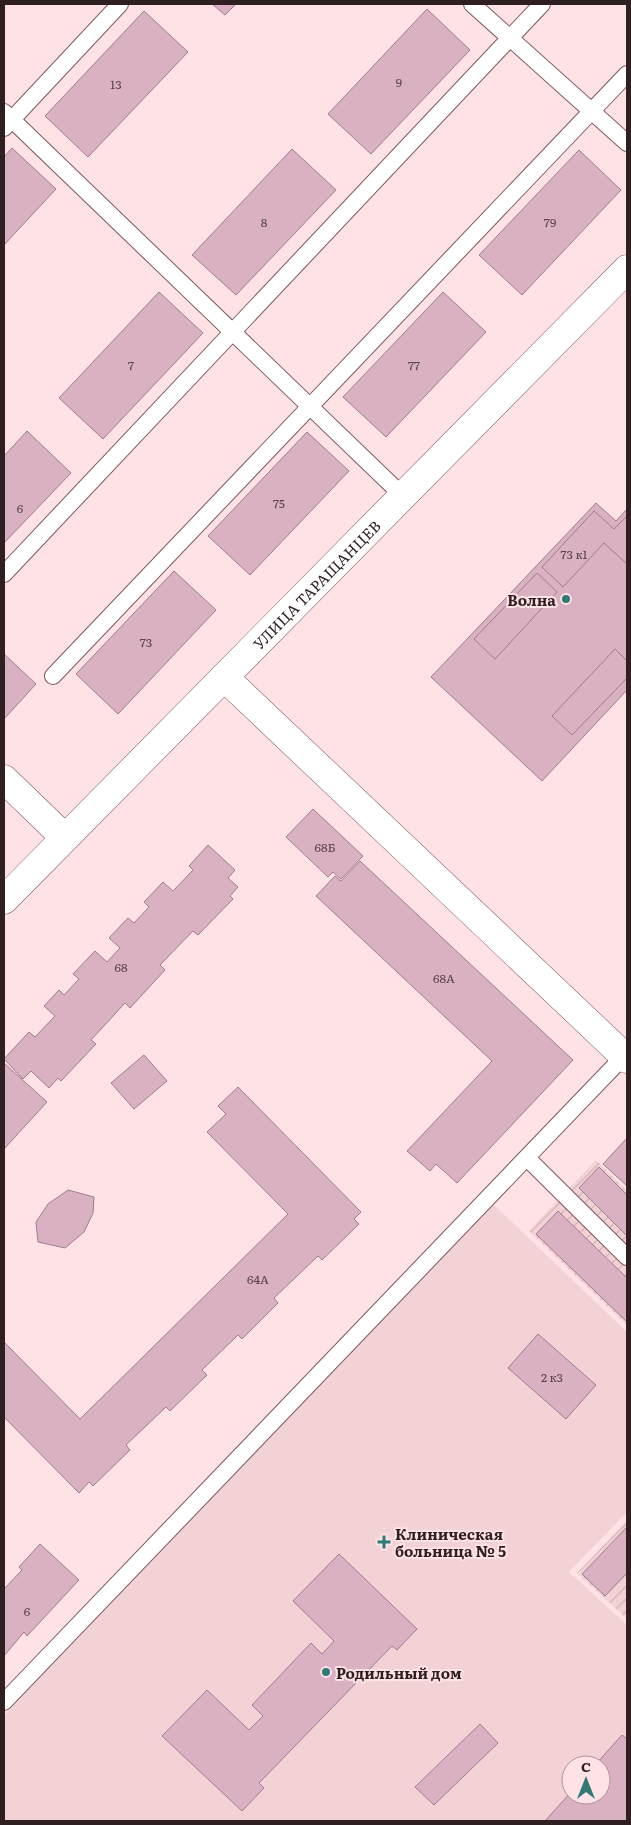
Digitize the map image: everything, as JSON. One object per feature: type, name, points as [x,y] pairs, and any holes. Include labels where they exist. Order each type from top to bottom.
[{"type":"street","name":"УЛИЦА ТАРАЩАНЦЕВ","points":[[4,900],[64,837],[404,497],[627,269]]},
{"type":"street","points":[[224,677],[626,1057]]},
{"type":"street","points":[[4,779],[64,837]]},
{"type":"lane","points":[[120,4],[6,120],[233,332],[404,497]]},
{"type":"lane","points":[[472,4],[627,143]]},
{"type":"lane","points":[[4,574],[542,4]]},
{"type":"lane","points":[[53,676],[627,74]]},
{"type":"lane","points":[[4,1702],[526,1158],[626,1057]]},
{"type":"lane","points":[[526,1158],[627,1257]]},
{"type":"shaded area","points":[[596,1160],[627,1191],[627,1325],[529,1231]]},
{"type":"shaded area","name":"Клиническая больница № 5","points":[[493,1204],[627,1332],[627,1512],[569,1572],[627,1625],[627,1821],[4,1821],[4,1716]]},
{"type":"shaded area","points":[[627,1521],[627,1619],[577,1573]]},
{"type":"building","points":[[212,4],[236,4],[225,15]]},
{"type":"building","points":[[427,9],[470,50],[371,154],[328,114]]},
{"type":"building","points":[[144,11],[188,52],[88,157],[45,116]]},
{"type":"building","points":[[12,148],[56,189],[4,245],[4,157]]},
{"type":"building","points":[[292,149],[336,190],[236,295],[192,255]]},
{"type":"building","points":[[579,150],[621,190],[522,295],[479,255]]},
{"type":"building","points":[[159,292],[203,333],[103,439],[59,398]]},
{"type":"building","points":[[443,292],[486,332],[386,437],[343,397]]},
{"type":"building","points":[[27,431],[71,473],[4,543],[4,456]]},
{"type":"building","points":[[307,432],[349,471],[250,575],[208,536]]},
{"type":"building","name":"Волна","points":[[596,503],[616,521],[627,509],[627,690],[542,781],[431,677]]},
{"type":"building","points":[[594,511],[614,529],[627,518],[627,564],[604,543],[563,587],[542,567]]},
{"type":"building","points":[[174,571],[216,610],[118,714],[76,674]]},
{"type":"building","points":[[537,573],[557,592],[495,659],[474,639]]},
{"type":"building","points":[[615,649],[627,661],[627,678],[572,735],[552,716]]},
{"type":"building","points":[[4,654],[36,684],[4,719]]},
{"type":"building","points":[[313,809],[363,856],[341,879],[333,872],[328,877],[286,837]]},
{"type":"building","points":[[208,845],[235,870],[228,878],[238,887],[230,896],[233,899],[198,935],[193,931],[160,965],[165,970],[130,1008],[125,1003],[91,1040],[96,1044],[61,1081],[58,1078],[49,1088],[31,1071],[23,1079],[4,1059],[29,1032],[35,1037],[55,1016],[44,1006],[59,990],[64,995],[79,979],[73,974],[95,951],[107,962],[120,948],[109,938],[128,918],[134,923],[149,907],[144,902],[163,882],[173,891],[193,870],[189,866]]},
{"type":"building","points":[[360,861],[573,1060],[457,1183],[436,1164],[430,1171],[407,1151],[492,1061],[316,896],[335,876],[341,881]]},
{"type":"building","points":[[144,1055],[167,1081],[134,1109],[111,1083]]},
{"type":"building","points":[[4,1063],[47,1102],[4,1149]]},
{"type":"building","points":[[238,1087],[361,1212],[354,1219],[359,1224],[322,1260],[318,1256],[274,1298],[278,1303],[242,1339],[238,1335],[202,1370],[207,1375],[170,1411],[166,1407],[126,1445],[130,1450],[93,1486],[89,1482],[79,1493],[4,1417],[4,1342],[80,1419],[288,1214],[207,1132],[226,1114],[218,1106]]},
{"type":"building","points":[[627,1138],[627,1186],[603,1164]]},
{"type":"building","points":[[599,1167],[627,1195],[627,1236],[579,1188]]},
{"type":"building","points":[[68,1190],[94,1197],[93,1213],[84,1232],[65,1248],[38,1242],[36,1222],[48,1204]]},
{"type":"building","points":[[558,1211],[627,1278],[627,1322],[536,1234]]},
{"type":"building","points":[[538,1334],[596,1385],[566,1419],[508,1368]]},
{"type":"building","points":[[627,1527],[627,1573],[605,1596],[582,1574]]},
{"type":"building","points":[[40,1544],[79,1580],[27,1636],[24,1632],[4,1656],[4,1589],[22,1570],[19,1567]]},
{"type":"building","name":"Родильный дом","points":[[339,1554],[417,1629],[397,1650],[392,1646],[259,1783],[264,1788],[242,1811],[162,1736],[207,1690],[249,1730],[263,1716],[252,1705],[311,1643],[322,1654],[334,1641],[293,1601]]},
{"type":"building","points":[[480,1724],[498,1743],[434,1805],[415,1787]]},
{"type":"building","points":[[622,1735],[627,1739],[627,1821],[545,1821],[561,1803],[561,1805],[611,1805],[611,1755],[604,1755]]},
{"type":"place","name":"Волна","points":[[566,599]]},
{"type":"place","name":"Клиническая больница № 5","points":[[384,1542]]},
{"type":"place","name":"Родильный дом","points":[[326,1672]]}]
